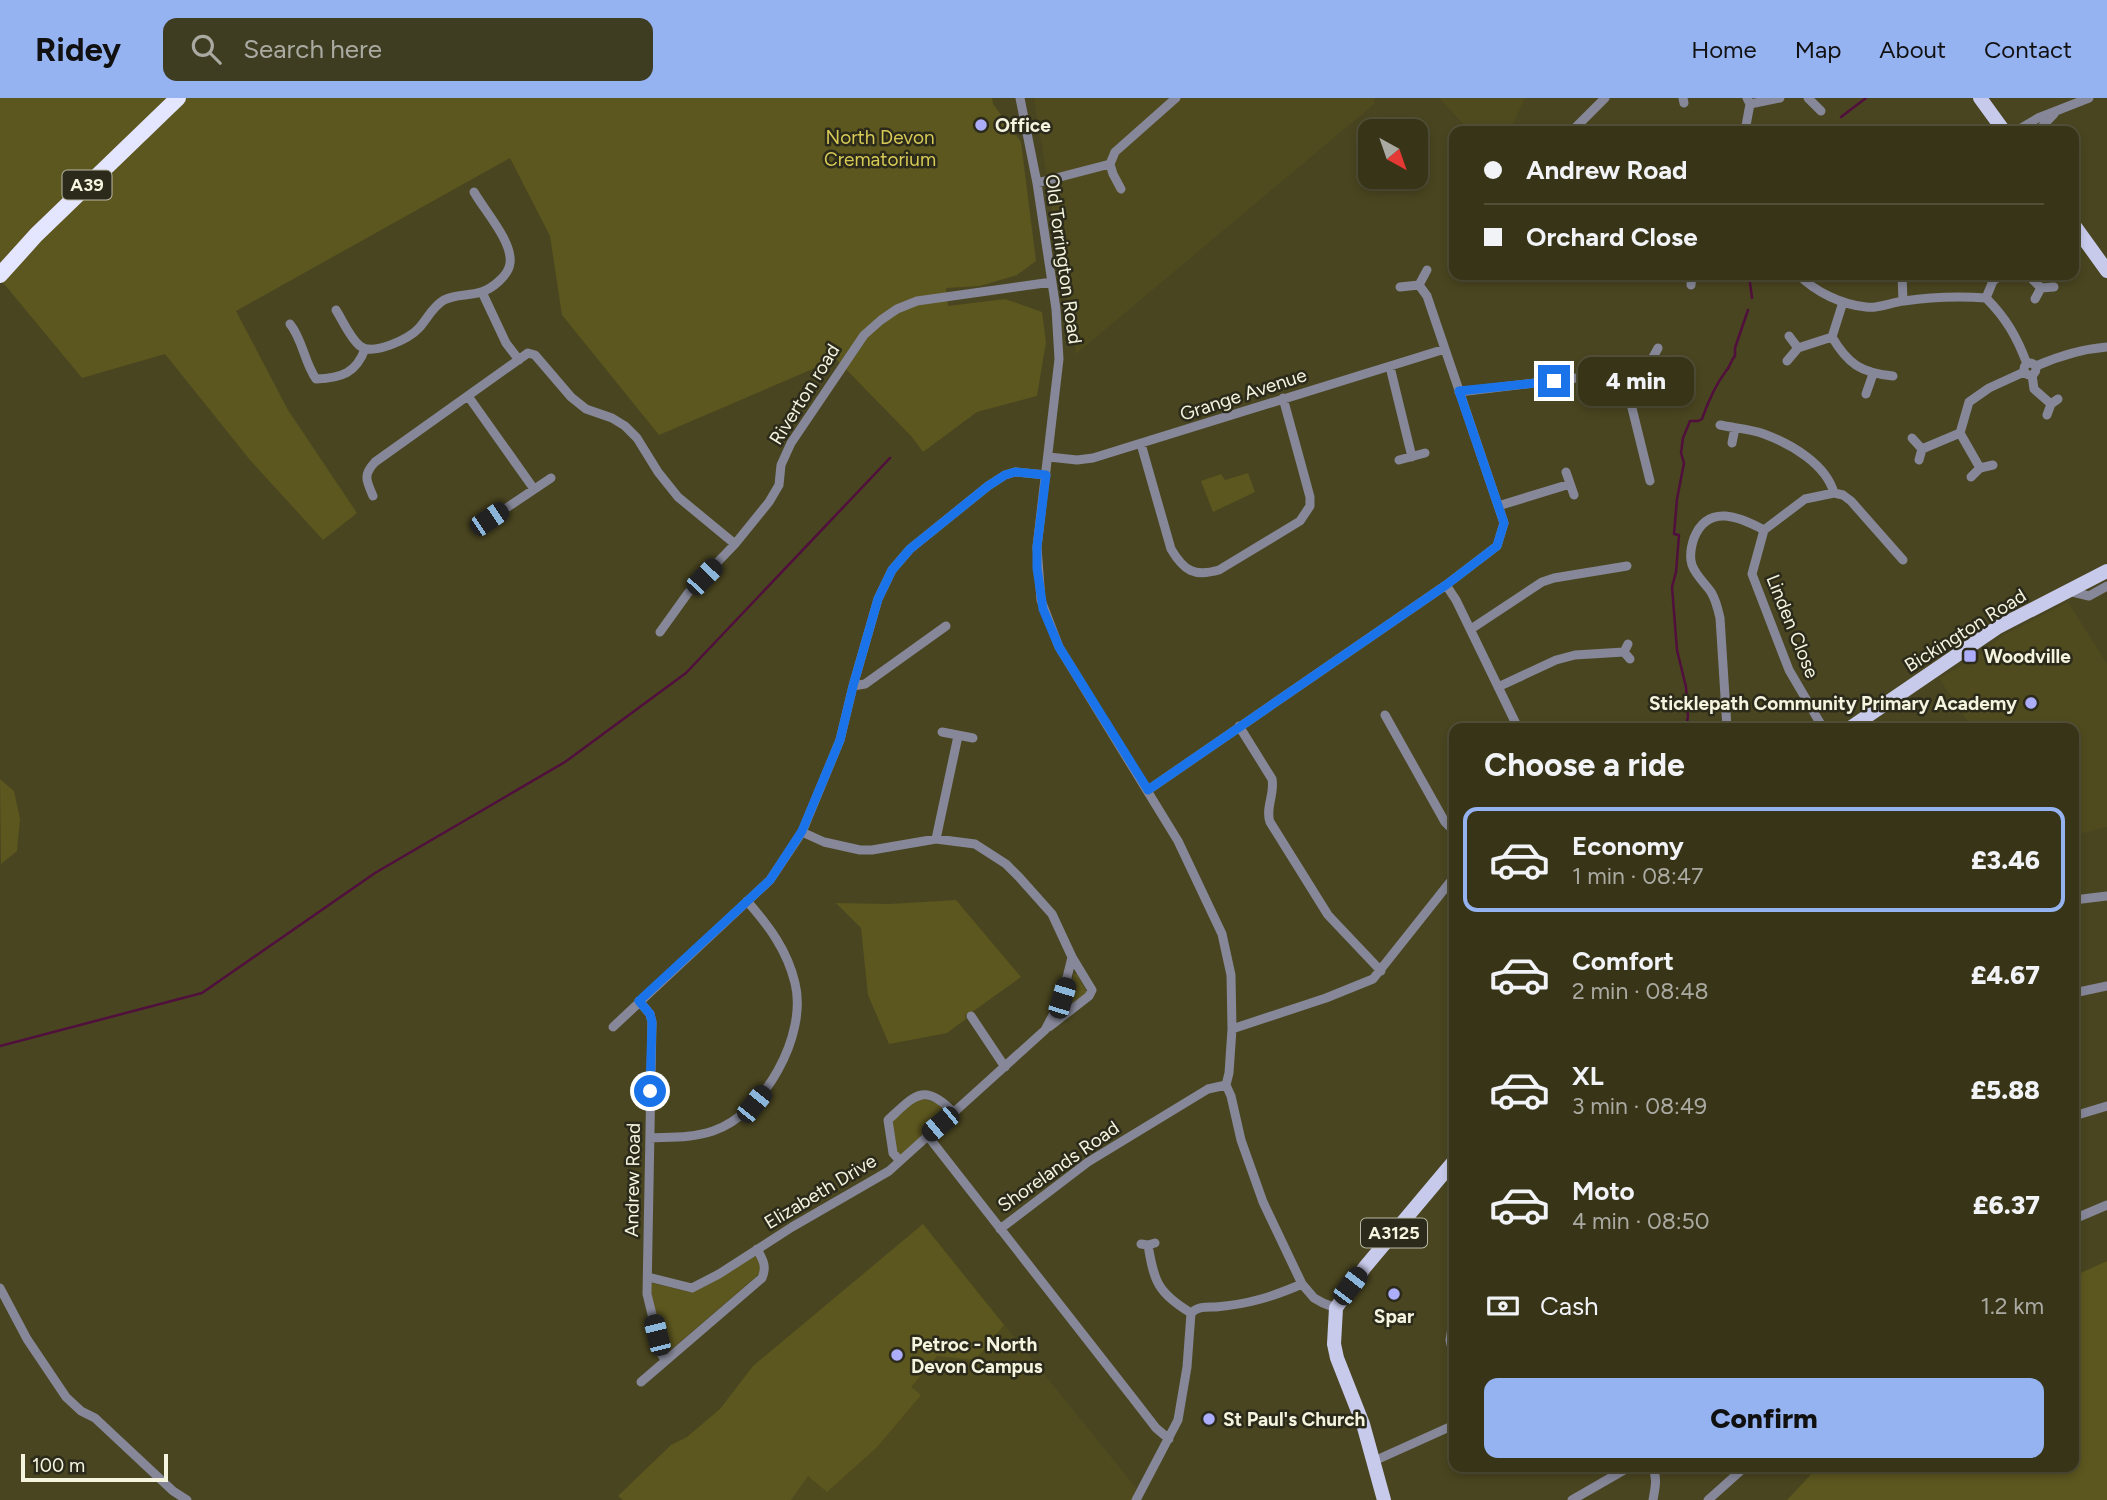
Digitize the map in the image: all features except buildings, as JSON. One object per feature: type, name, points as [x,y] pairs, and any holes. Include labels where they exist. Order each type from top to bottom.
[{"type":"highway","name":"A39","points":[[0,275],[36,235],[178,98]]},
{"type":"main road","points":[[1980,98],[2000,126]]},
{"type":"main road","points":[[2079,232],[2107,271]]},
{"type":"main road","name":"Bickington Road","points":[[1859,723],[1998,627],[2107,571]]},
{"type":"main road","name":"A3125","points":[[1336,1308],[1365,1267],[1449,1167]]},
{"type":"main road","points":[[1336,1308],[1334,1344],[1337,1358],[1363,1424],[1384,1500]]},
{"type":"street","name":"Old Torrington Road","points":[[1020,98],[1037,183],[1058,329],[1059,359],[1037,547],[1043,609],[1059,647],[1178,841],[1222,934],[1231,975],[1232,1029],[1226,1085],[1241,1140],[1263,1202],[1302,1284],[1314,1298],[1336,1308]]},
{"type":"street","points":[[1121,189],[1110,164],[1115,152],[1176,98]]},
{"type":"street","points":[[1577,126],[1605,98]]},
{"type":"street","points":[[1746,126],[1749,101],[1780,98]]},
{"type":"street","points":[[1808,98],[1821,111]]},
{"type":"street","points":[[2024,126],[2089,98]]},
{"type":"street","points":[[2043,126],[2057,111]]},
{"type":"street","points":[[1037,183],[1110,164]]},
{"type":"street","points":[[336,310],[358,345],[365,349],[378,348],[409,337],[444,300],[482,292],[507,273],[510,264],[509,251],[474,192]]},
{"type":"street","points":[[1419,285],[1427,270]]},
{"type":"street","points":[[1803,280],[1843,302],[1868,308],[1953,296],[1986,298],[2003,316],[2020,345],[2030,369],[2034,389],[2054,402],[2047,415]]},
{"type":"street","points":[[1902,280],[1903,301]]},
{"type":"street","points":[[1986,298],[1994,280]]},
{"type":"street","points":[[2033,280],[2041,288],[2054,287]]},
{"type":"street","name":"Riverton road","points":[[660,632],[688,593],[735,544],[769,502],[779,485],[781,465],[790,443],[864,335],[897,309],[917,301],[1052,282]]},
{"type":"street","points":[[1400,287],[1419,285]]},
{"type":"street","points":[[1148,790],[1446,585],[1497,546],[1504,523],[1427,296],[1419,285]]},
{"type":"street","points":[[2035,299],[2041,288]]},
{"type":"street","points":[[482,292],[506,342],[519,360]]},
{"type":"street","points":[[1843,302],[1832,337],[1843,356],[1873,374],[1893,376]]},
{"type":"street","points":[[290,324],[297,332],[310,370],[316,379],[354,370],[365,349]]},
{"type":"street","points":[[1789,336],[1798,348]]},
{"type":"street","points":[[1787,361],[1798,348],[1832,337]]},
{"type":"street","points":[[1980,468],[1960,433],[1969,402],[1989,388],[2054,358],[2107,347]]},
{"type":"street","points":[[1631,404],[1658,348]]},
{"type":"street","name":"Grange Avenue","points":[[1049,457],[1077,460],[1093,458],[1445,349]]},
{"type":"street","points":[[373,496],[366,476],[375,462],[528,354],[535,355],[571,397],[586,409],[612,418],[625,426],[637,438],[658,472],[678,496],[735,544]]},
{"type":"street","points":[[1390,367],[1412,457]]},
{"type":"street","points":[[1459,391],[1646,369]]},
{"type":"street","points":[[1866,394],[1873,374]]},
{"type":"street","points":[[1602,375],[1623,392],[1631,404],[1650,481]]},
{"type":"street","points":[[468,396],[534,489]]},
{"type":"street","points":[[1141,444],[1171,549],[1179,562],[1194,573],[1206,574],[1219,570],[1300,521],[1310,506],[1310,497],[1283,398]]},
{"type":"street","points":[[1720,425],[1761,433],[1802,454],[1822,470],[1831,481],[1834,493]]},
{"type":"street","points":[[1732,443],[1735,428]]},
{"type":"street","points":[[1922,449],[1960,433]]},
{"type":"street","points":[[1912,438],[1922,449]]},
{"type":"street","points":[[1919,460],[1922,449]]},
{"type":"street","points":[[1399,460],[1425,453]]},
{"type":"street","points":[[1971,477],[1980,468],[1993,465]]},
{"type":"street","points":[[613,1027],[770,880],[802,831],[840,740],[878,599],[892,570],[910,549],[1005,475],[1026,472],[1046,475]]},
{"type":"street","points":[[1566,472],[1574,495]]},
{"type":"street","points":[[489,519],[551,478]]},
{"type":"street","points":[[1498,506],[1570,484]]},
{"type":"street","points":[[1727,723],[1720,618],[1710,591],[1692,564],[1692,546],[1702,525],[1724,515],[1764,530],[1805,499],[1834,493],[1852,501],[1903,560]]},
{"type":"street","name":"Linden Close","points":[[1764,530],[1752,575],[1789,670],[1820,723]]},
{"type":"street","points":[[1471,629],[1542,582],[1627,565]]},
{"type":"street","points":[[1446,585],[1471,629],[1516,723]]},
{"type":"street","name":"Bickington Road","points":[[2068,591],[2089,596],[2107,586]]},
{"type":"street","points":[[853,686],[865,684],[946,626]]},
{"type":"street","points":[[1498,687],[1556,660],[1576,655],[1628,652]]},
{"type":"street","points":[[1385,715],[1449,826]]},
{"type":"street","points":[[1239,726],[1272,779],[1273,787],[1267,813],[1270,822],[1328,915],[1381,971]]},
{"type":"street","points":[[942,732],[972,738]]},
{"type":"street","points":[[936,839],[958,736]]},
{"type":"street","name":"Elizabeth Drive","points":[[648,1277],[692,1288],[889,1171],[1045,1030],[1091,993],[1091,988],[1072,957],[1052,915],[1006,864],[975,844],[936,839],[860,850],[824,842],[802,831]]},
{"type":"street","points":[[1232,1029],[1326,998],[1373,979],[1449,883]]},
{"type":"street","points":[[2079,899],[2107,896]]},
{"type":"street","points":[[650,1138],[693,1136],[731,1123],[754,1104],[773,1081],[784,1059],[796,1013],[796,986],[782,945],[747,901]]},
{"type":"street","name":"Elizabeth Drive","points":[[1045,1030],[1062,998],[1072,957]]},
{"type":"street","points":[[2079,992],[2107,986]]},
{"type":"street","name":"Andrew Road","points":[[639,1001],[650,1014],[652,1022],[647,1294],[665,1360]]},
{"type":"street","points":[[971,1016],[1005,1068]]},
{"type":"street","name":"Shorelands Road","points":[[1169,1439],[1156,1428],[1000,1229],[1088,1162],[1208,1089],[1226,1085]]},
{"type":"street","name":"Elizabeth Drive","points":[[900,1161],[893,1153],[888,1119],[906,1103],[914,1096],[923,1094],[942,1101],[954,1113]]},
{"type":"street","points":[[2079,1114],[2107,1106]]},
{"type":"street","points":[[927,1135],[1000,1229]]},
{"type":"street","points":[[2079,1217],[2107,1205]]},
{"type":"street","points":[[1148,1244],[1154,1278],[1163,1293],[1191,1313]]},
{"type":"street","name":"Elizabeth Drive","points":[[641,1382],[762,1278],[764,1263],[757,1250]]},
{"type":"street","points":[[1136,1500],[1178,1420],[1184,1392],[1191,1313],[1197,1308],[1262,1300],[1302,1284]]},
{"type":"street","points":[[0,1288],[27,1339],[66,1397],[80,1411],[95,1418],[173,1491],[187,1500]]},
{"type":"street","points":[[1374,1461],[1449,1427]]},
{"type":"street","points":[[1572,1500],[1621,1472]]},
{"type":"street","points":[[1653,1500],[1655,1472]]},
{"type":"street","points":[[1708,1500],[1739,1472]]},
{"type":"shaded area","points":[[1034,98],[1374,98],[1374,104],[1076,354]]},
{"type":"shaded area","points":[[1439,98],[1525,98],[1511,126],[1465,126]]},
{"type":"shaded area","name":"Sticklepath Community Primary Academy","points":[[2068,602],[2107,664],[2107,827],[2079,834],[2079,723],[1969,723],[1939,678],[1970,661],[2004,635]]},
{"type":"shaded area","name":"Petroc - North Devon Campus","points":[[923,1224],[1136,1488],[1132,1500],[623,1500],[618,1496],[671,1445],[687,1437],[720,1409],[753,1366]]},
{"type":"green space","name":"North Devon Crematorium","points":[[0,98],[992,98],[993,104],[1021,142],[1036,261],[1017,275],[980,286],[946,288],[948,306],[1005,299],[1042,312],[1046,342],[1037,396],[977,412],[923,452],[912,437],[836,359],[659,435],[562,315],[550,236],[510,158],[236,311],[288,410],[357,513],[323,540],[250,460],[165,354],[82,378],[0,279]]},
{"type":"green space","points":[[1248,473],[1255,492],[1213,512],[1201,481],[1221,474],[1225,480]]},
{"type":"green space","points":[[0,779],[14,791],[20,819],[17,851],[1,864]]},
{"type":"green space","points":[[956,900],[1021,977],[965,1015],[966,1019],[947,1033],[889,1044],[868,995],[861,928],[836,903],[889,904]]},
{"type":"green space","points":[[1074,974],[1077,974],[1087,993],[1068,1009],[1064,1004]]},
{"type":"green space","points":[[923,1099],[938,1103],[950,1113],[901,1156],[896,1151],[891,1122],[914,1100]]},
{"type":"green space","points":[[923,1224],[1004,1325],[975,1360],[937,1356],[911,1387],[921,1395],[877,1447],[827,1492],[808,1476],[791,1500],[623,1500],[618,1496],[671,1445],[687,1437],[720,1409],[753,1366]]},
{"type":"green space","points":[[756,1256],[761,1265],[759,1274],[666,1354],[650,1292],[652,1283],[689,1292]]},
{"type":"green space","points":[[2107,1261],[2107,1500],[1787,1500],[1813,1472],[2079,1472],[2079,1274]]},
{"type":"waterway","points":[[1841,117],[1866,98]]},
{"type":"waterway","points":[[1750,280],[1752,298]]},
{"type":"waterway","points":[[1687,723],[1686,687],[1677,650],[1672,587],[1679,535],[1674,534],[1684,463],[1681,453],[1683,438],[1690,421],[1702,419],[1716,387],[1735,356],[1735,348],[1748,310]]},
{"type":"waterway","points":[[0,1046],[202,993],[375,873],[565,762],[686,673],[890,458]]},
{"type":"place","name":"Office","points":[[981,125]]},
{"type":"place","name":"Woodville","points":[[1970,656]]},
{"type":"place","name":"Sticklepath Community Primary Academy","points":[[2031,703]]},
{"type":"place","name":"Spar","points":[[1394,1294]]},
{"type":"place","name":"Petroc - North Devon Campus","points":[[897,1355]]},
{"type":"place","name":"St Paul's Church","points":[[1209,1419]]},
{"type":"route","points":[[650,1091],[652,1022],[650,1014],[639,1001],[770,880],[789,853],[802,831],[840,740],[878,599],[892,570],[910,549],[958,509],[1005,475],[1015,472],[1046,475],[1037,547],[1043,609],[1059,647],[1148,790],[1446,585],[1497,546],[1504,523],[1459,391],[1554,381]]}]
